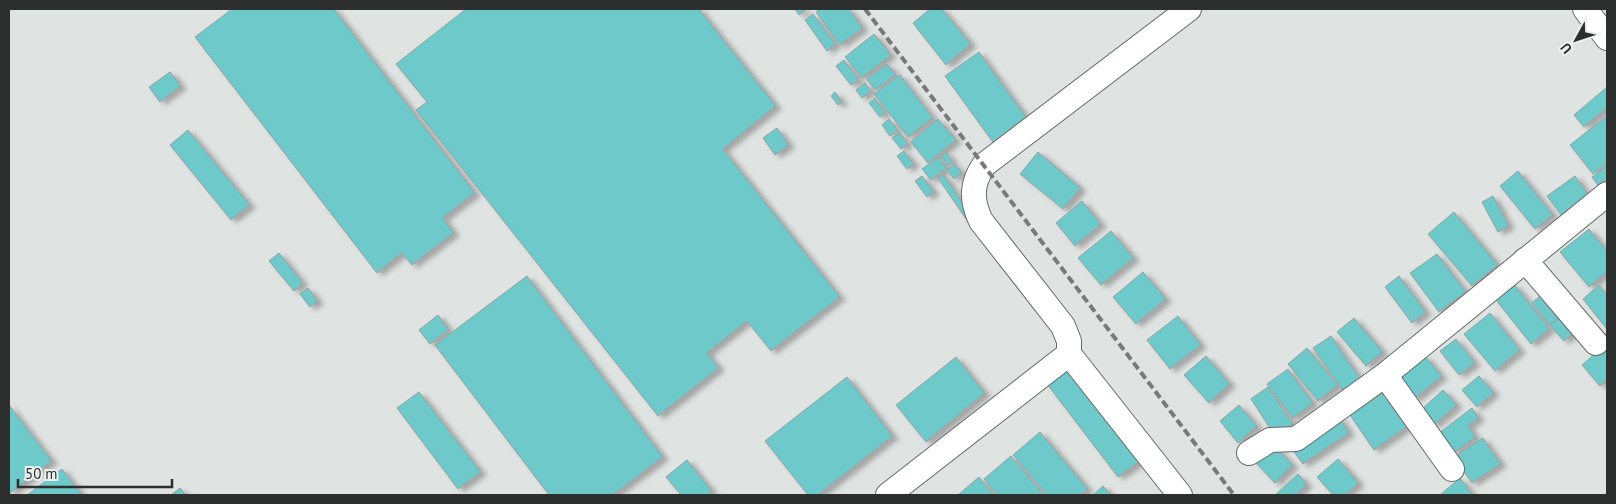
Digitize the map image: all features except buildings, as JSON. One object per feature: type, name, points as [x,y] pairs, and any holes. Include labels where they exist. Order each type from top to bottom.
[{"type":"street","points":[[1180,495],[1069,354],[1069,341],[1063,326],[981,221],[974,206],[975,177],[984,165],[1189,9]]},
{"type":"street","points":[[1585,9],[1607,38]]},
{"type":"street","points":[[1249,454],[1270,440],[1296,439],[1385,375],[1607,194]]},
{"type":"street","points":[[1525,260],[1596,343]]},
{"type":"street","points":[[888,495],[1069,354]]},
{"type":"street","points":[[1385,375],[1452,469]]},
{"type":"railway","points":[[865,9],[1234,495]]}]
